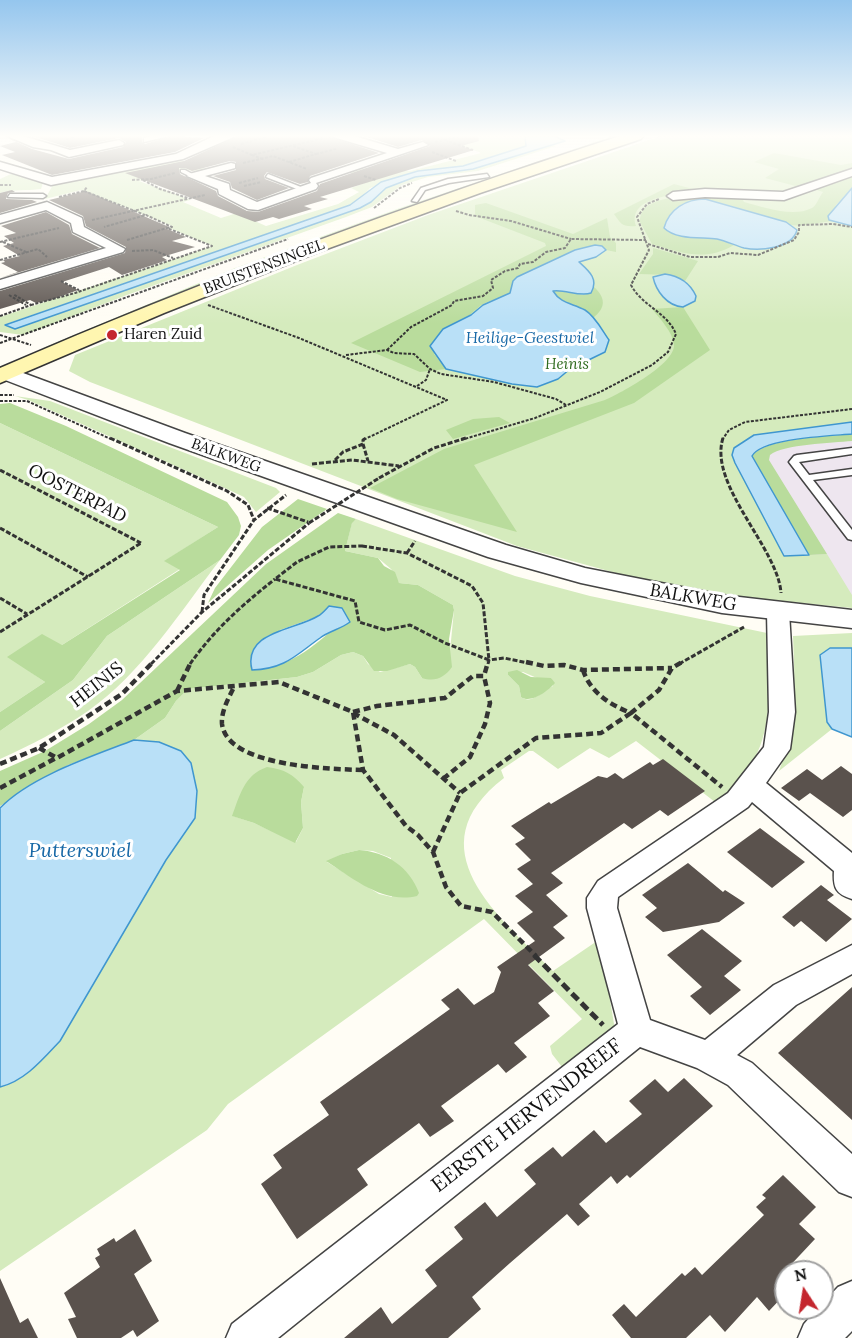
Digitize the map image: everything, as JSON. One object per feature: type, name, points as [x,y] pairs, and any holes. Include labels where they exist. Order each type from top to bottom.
[{"type":"main road","name":"BRUISTENSINGEL","points":[[5,354],[396,198]]},
{"type":"main road","name":"BRUISTENSINGEL","points":[[5,354],[195,293],[352,233],[453,198]]},
{"type":"street","points":[[239,198],[252,206],[258,206],[276,198]]},
{"type":"street","points":[[0,219],[45,201],[77,221],[78,229],[118,249],[3,288]]},
{"type":"street","points":[[243,215],[256,211],[258,206]]},
{"type":"street","name":"BALKWEG","points":[[5,354],[188,442],[497,551],[581,575],[671,595],[778,612],[848,618]]},
{"type":"street","name":"EERSTE HERVENDREEF","points":[[246,1338],[628,1036],[602,908],[602,898],[608,889],[744,792],[777,749],[782,712],[778,612]]},
{"type":"street","points":[[744,792],[844,850],[849,867],[848,884],[852,887]]},
{"type":"street","points":[[709,1057],[785,995],[852,958]]},
{"type":"street","points":[[628,1036],[709,1057],[740,1074],[852,1179]]},
{"type":"street","points":[[818,1338],[852,1301]]},
{"type":"lane","points":[[27,198],[45,201]]},
{"type":"lane","points":[[852,451],[797,458],[794,462],[852,537]]},
{"type":"lane","points":[[806,478],[852,472]]},
{"type":"path","points":[[103,198],[172,227],[110,245]]},
{"type":"path","points":[[1,241],[186,198]]},
{"type":"path","points":[[368,211],[387,198]]},
{"type":"path","points":[[647,242],[637,222],[639,212],[647,204],[664,198]]},
{"type":"path","points":[[454,210],[473,218],[500,219],[571,238],[647,242],[690,257],[718,257],[730,252],[758,255],[794,240],[799,232],[799,225],[833,224],[852,227]]},
{"type":"path","points":[[97,229],[146,215]]},
{"type":"path","points":[[0,316],[212,246],[167,228]]},
{"type":"path","name":"BRUISTENSINGEL","points":[[5,354],[290,238]]},
{"type":"path","points":[[346,355],[387,350],[396,345],[409,328],[428,316],[452,305],[454,301],[483,296],[494,288],[491,279],[505,271],[518,268],[520,264],[533,262],[546,252],[565,248],[571,238]]},
{"type":"path","points":[[1,241],[27,253]]},
{"type":"path","name":"HEINIS","points":[[0,764],[39,748],[122,693],[201,613],[309,523],[379,478],[434,448],[535,417],[652,366],[668,352],[676,334],[674,325],[639,300],[631,285],[634,274],[647,257],[647,242]]},
{"type":"path","points":[[0,260],[38,249],[63,266]]},
{"type":"path","points":[[3,288],[29,306]]},
{"type":"path","points":[[208,304],[346,355],[447,400],[363,440],[368,461]]},
{"type":"path","points":[[387,350],[394,353],[414,354],[430,369],[441,374],[479,379],[525,390],[556,399],[566,405]]},
{"type":"path","points":[[416,386],[426,382],[430,369]]},
{"type":"path","points":[[0,401],[27,401],[227,491],[248,505],[254,520]]},
{"type":"path","points":[[778,612],[780,580],[735,496],[722,460],[725,434],[734,426],[745,422],[852,409]]},
{"type":"path","points":[[335,460],[343,452],[363,444]]},
{"type":"path","points":[[312,464],[335,460],[368,461],[399,466]]},
{"type":"path","name":"OOSTERPAD","points":[[0,470],[141,543],[88,577]]},
{"type":"path","name":"HEINIS","points":[[201,613],[204,595],[254,520],[289,493]]},
{"type":"path","points":[[267,508],[309,523]]},
{"type":"path","points":[[0,528],[88,577],[0,632]]},
{"type":"path","points":[[407,553],[418,537]]},
{"type":"path","points":[[177,691],[184,673],[208,638],[240,606],[297,562],[329,547],[362,546],[407,553],[472,586],[483,603],[489,660],[484,676],[491,694],[489,714],[471,758],[463,766],[443,778]]},
{"type":"path","points":[[273,579],[355,601],[359,622],[385,630],[410,625],[445,643],[489,660],[504,658],[544,666],[564,665],[583,670],[672,668],[744,627]]},
{"type":"path","points":[[0,598],[27,615]]},
{"type":"path","points":[[433,852],[460,793],[536,738],[601,732],[659,690],[672,668]]},
{"type":"path","points":[[583,670],[584,676],[599,696],[617,708],[631,712],[744,792]]},
{"type":"path","points":[[353,712],[377,706],[445,698],[473,676],[484,676]]},
{"type":"path","points":[[0,788],[177,691],[233,688],[279,682],[353,712],[394,735],[460,793]]},
{"type":"path","points":[[233,688],[226,702],[222,726],[231,742],[254,757],[335,769],[363,770]]},
{"type":"path","points":[[353,712],[363,770],[406,826],[418,835],[433,852],[446,887],[461,906],[492,912],[628,1036]]},
{"type":"path","points":[[39,748],[57,758]]},
{"type":"shaded area","points":[[852,434],[852,605],[831,605],[731,452]]},
{"type":"green space","points":[[102,198],[186,198],[190,200],[183,202],[221,218],[237,213],[266,226],[338,204],[348,198],[360,198],[350,205],[6,324],[15,329],[360,208],[375,198],[384,198],[372,207],[346,217],[127,295],[23,335],[0,332],[0,317],[213,246],[169,228],[172,226]]},
{"type":"green space","points":[[428,198],[460,198],[50,350],[43,348],[235,268]]},
{"type":"green space","name":"Heinis","points":[[477,198],[852,198],[852,422],[753,436],[785,556],[827,554],[852,595],[852,608],[720,595],[627,576],[517,546],[90,382],[69,371],[75,355],[297,265]]},
{"type":"green space","points":[[645,198],[658,198],[640,207],[635,215],[636,226],[622,224],[614,214]]},
{"type":"green space","points":[[668,198],[742,198],[744,202],[787,212],[804,211],[814,207],[819,198],[842,198],[836,205],[829,220],[833,221],[806,225],[791,225],[720,203],[702,200],[686,203],[673,211],[664,228],[686,236],[717,239],[734,245],[703,255],[652,244],[640,222],[643,211],[652,204]]},
{"type":"green space","points":[[486,203],[573,234],[607,218],[610,237],[616,243],[616,252],[606,250],[602,246],[581,249],[543,264],[513,281],[510,293],[480,306],[456,328],[434,354],[446,369],[420,372],[351,343],[546,246],[545,243],[475,216],[475,205]]},
{"type":"green space","points":[[653,248],[698,261],[685,281],[671,275],[639,274],[653,254]]},
{"type":"green space","points":[[594,287],[601,295],[603,303],[593,318],[561,299],[552,290],[583,295],[591,293]]},
{"type":"green space","points":[[683,307],[710,350],[634,403],[474,465],[517,532],[397,499],[370,488],[444,449],[605,400],[634,385],[666,361],[674,345],[669,331],[652,309]]},
{"type":"green space","points":[[15,396],[50,401],[276,488],[280,492],[256,512],[244,497]]},
{"type":"green space","points":[[10,403],[66,426],[227,502],[238,517],[241,526],[239,535],[220,560],[107,636],[73,680],[0,731],[0,712],[45,682],[7,657],[42,634],[62,645],[180,570],[164,561],[218,527],[0,423],[0,404]]},
{"type":"green space","points":[[499,417],[510,423],[453,439],[446,430],[473,419]]},
{"type":"green space","points":[[0,423],[218,527],[165,561],[180,569],[62,645],[29,671],[45,682],[0,712]]},
{"type":"green space","points":[[852,434],[852,441],[797,446],[770,455],[769,460],[827,554],[809,555],[752,457],[758,451],[782,442]]},
{"type":"green space","points":[[298,499],[327,509],[268,550],[208,603],[215,588],[262,527]]},
{"type":"green space","points":[[338,513],[356,519],[352,523],[345,551],[378,558],[384,566],[395,572],[399,583],[418,585],[453,605],[449,639],[452,667],[446,674],[431,680],[422,678],[415,667],[410,664],[387,671],[374,671],[363,656],[353,652],[341,655],[313,672],[297,677],[188,689],[176,701],[165,718],[134,740],[68,765],[0,806],[0,771],[45,751],[122,700],[266,564]],"holes":[[[329,606],[342,608],[347,617],[304,652],[280,665],[253,670],[280,630],[319,616]]]},
{"type":"green space","points":[[356,519],[515,576],[590,596],[767,633],[769,648],[768,713],[760,746],[753,761],[731,789],[715,802],[636,741],[609,758],[590,748],[558,769],[533,751],[529,751],[501,770],[504,778],[478,804],[466,830],[465,855],[474,880],[489,904],[509,927],[553,971],[600,939],[615,1030],[566,1072],[552,1054],[550,1046],[582,1019],[484,919],[228,1104],[207,1130],[0,1271],[0,1087],[8,1085],[195,818],[197,791],[159,742],[134,740],[165,718],[176,701],[188,689],[297,677],[313,672],[341,655],[353,652],[363,656],[368,664],[380,672],[410,664],[415,667],[422,678],[450,651],[453,605],[418,585],[399,583],[391,569],[378,558],[345,551],[352,522]],"holes":[[[523,672],[537,678],[551,678],[553,686],[533,698],[525,699],[521,697],[519,686],[508,675]],[[304,787],[301,802],[303,828],[296,842],[233,816]],[[359,850],[373,851],[391,858],[392,897],[379,894],[327,862],[342,854]]]},
{"type":"green space","points":[[220,560],[159,641],[108,696],[67,725],[0,759],[0,731],[73,680],[107,636]]},
{"type":"green space","points":[[852,633],[852,648],[830,648],[827,722],[832,729],[779,771],[789,738],[794,704],[793,636]]},
{"type":"green space","points":[[517,670],[531,677],[551,678],[555,683],[539,696],[525,699],[521,697],[519,686],[508,675],[508,672]]},
{"type":"green space","points":[[267,767],[288,773],[304,787],[301,802],[303,828],[295,843],[254,823],[232,816],[248,780]]},
{"type":"green space","points":[[359,850],[387,857],[403,868],[415,883],[419,893],[417,896],[404,898],[381,893],[358,882],[326,861]]},
{"type":"water","points":[[359,198],[375,198],[360,208],[15,329],[5,325],[350,205]]},
{"type":"water","points":[[843,198],[852,198],[852,226],[829,220],[828,216]]},
{"type":"water","points":[[698,199],[786,222],[797,230],[789,241],[782,245],[758,249],[744,248],[717,239],[682,236],[664,228],[670,215],[679,206]]},
{"type":"water","name":"Heilige-Geestwiel","points":[[595,245],[602,246],[606,250],[596,257],[579,262],[593,279],[591,293],[553,291],[567,303],[585,310],[595,319],[609,340],[605,352],[570,369],[558,379],[537,387],[512,384],[446,369],[430,346],[443,329],[471,315],[483,305],[510,293],[513,281],[517,277],[575,250]]},
{"type":"water","points":[[665,274],[680,278],[688,284],[696,296],[695,301],[683,307],[667,301],[653,277]]},
{"type":"water","points":[[852,422],[852,434],[782,442],[758,450],[752,456],[809,555],[784,556],[735,463],[732,455],[734,448],[754,435]]},
{"type":"water","points":[[329,606],[342,608],[350,622],[282,664],[252,670],[251,657],[255,647],[263,639],[318,616]]},
{"type":"water","points":[[830,648],[852,648],[852,737],[832,729],[827,722],[820,655]]},
{"type":"water","name":"Putterswiel","points":[[134,740],[159,742],[181,751],[191,763],[197,791],[195,818],[166,860],[60,1041],[25,1075],[0,1087],[0,808],[28,786],[45,777]]},
{"type":"building","points":[[0,198],[37,202],[0,213]]},
{"type":"building","points":[[103,198],[169,227],[165,228],[186,237],[172,241],[195,247],[162,257],[167,260],[122,275],[109,267],[62,282],[78,290],[51,300],[36,303],[30,300],[0,309],[0,291],[125,253],[126,247],[86,226],[83,216],[49,200]]},
{"type":"building","points":[[192,198],[223,198],[247,211],[258,212],[296,198],[328,199],[304,206],[312,209],[279,219],[273,217],[255,222]]},
{"type":"building","points":[[46,212],[69,225],[72,234],[100,248],[0,278],[18,272],[1,263],[5,262],[3,260],[20,256],[3,246],[14,243],[4,236],[16,233],[1,226]]},
{"type":"building","points":[[663,759],[705,791],[668,816],[660,810],[632,829],[624,823],[551,873],[563,883],[546,895],[568,916],[553,927],[565,938],[528,965],[554,991],[538,1003],[550,1016],[514,1043],[527,1057],[506,1073],[498,1064],[441,1106],[454,1121],[430,1137],[419,1123],[357,1169],[368,1185],[297,1239],[261,1184],[282,1168],[273,1155],[329,1115],[320,1102],[450,1009],[441,1000],[458,988],[474,1005],[494,992],[501,972],[497,967],[535,941],[517,923],[533,912],[515,896],[533,884],[517,869],[531,860],[515,844],[525,838],[511,826],[549,802],[551,804],[598,776],[607,778],[615,773],[623,779],[650,762],[653,765]]},
{"type":"building","points":[[841,766],[852,774],[852,810],[843,817],[810,793],[799,801],[781,788],[807,769],[822,780]]},
{"type":"building","points":[[760,828],[805,862],[772,888],[727,852]]},
{"type":"building","points":[[688,863],[723,892],[725,890],[745,903],[719,922],[663,932],[645,917],[657,908],[642,895]]},
{"type":"building","points":[[821,885],[834,895],[827,900],[852,919],[826,942],[801,921],[794,927],[782,917]]},
{"type":"building","points":[[702,929],[742,961],[724,976],[741,990],[710,1015],[690,996],[702,987],[667,955]]},
{"type":"building","points":[[852,987],[852,1120],[778,1053]]},
{"type":"building","points":[[684,1078],[713,1106],[630,1178],[627,1175],[617,1184],[611,1176],[579,1204],[590,1216],[578,1226],[567,1214],[510,1263],[472,1297],[481,1309],[448,1338],[344,1338],[381,1307],[392,1324],[437,1286],[425,1270],[463,1239],[454,1227],[485,1202],[497,1217],[536,1184],[524,1170],[553,1147],[562,1157],[594,1130],[606,1143],[642,1114],[629,1101],[655,1079],[668,1092]]},
{"type":"building","points":[[783,1175],[816,1207],[799,1224],[815,1239],[795,1260],[774,1260],[774,1306],[769,1311],[757,1297],[725,1332],[710,1315],[686,1338],[631,1338],[612,1315],[624,1304],[636,1317],[682,1273],[685,1276],[695,1267],[702,1275],[764,1215],[756,1207],[766,1198],[762,1195]]},
{"type":"building","points":[[135,1229],[152,1261],[134,1274],[159,1321],[137,1337],[133,1330],[121,1338],[77,1338],[68,1319],[76,1317],[64,1293],[100,1267],[95,1258],[100,1255],[97,1249],[114,1238],[116,1242]]},
{"type":"building","points":[[0,1278],[20,1323],[28,1318],[38,1338],[0,1338]]},
{"type":"place","name":"Haren Zuid","points":[[112,335]]}]
